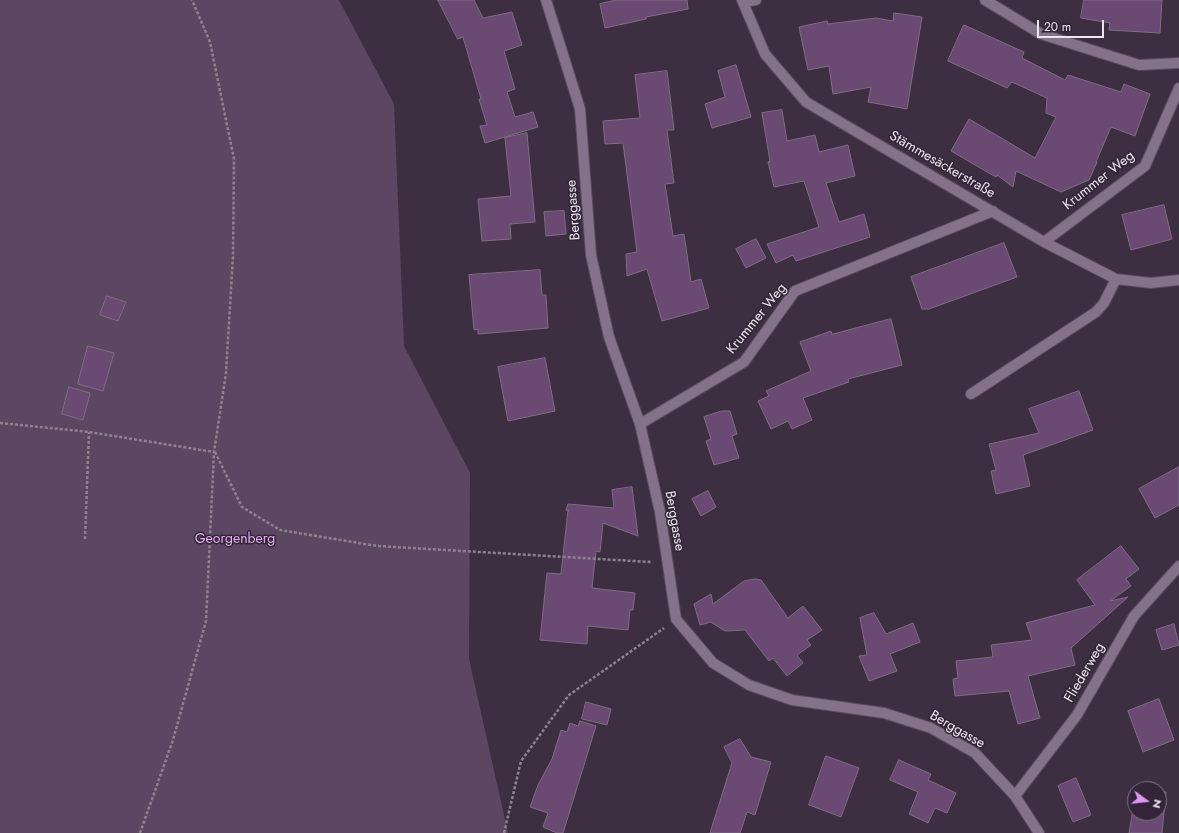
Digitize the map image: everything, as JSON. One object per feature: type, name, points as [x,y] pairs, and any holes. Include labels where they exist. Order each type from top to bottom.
[{"type":"street","name":"Berggasse","points":[[546,0],[580,109],[591,255],[609,337],[640,424],[660,512],[676,619],[712,663],[749,685],[792,700],[884,713],[931,728],[975,753],[1015,796],[1039,833]]},
{"type":"street","points":[[742,1],[756,0]]},
{"type":"street","points":[[985,0],[1041,34],[1139,65],[1179,63]]},
{"type":"street","name":"Stämmesäckerstraße","points":[[742,1],[765,54],[806,102],[1044,242],[1116,279],[1151,283],[1179,280]]},
{"type":"street","name":"Krummer Weg","points":[[1044,242],[1145,166],[1179,88]]},
{"type":"street","name":"Krummer Weg","points":[[640,424],[744,362],[795,291],[993,211]]},
{"type":"street","points":[[971,394],[1096,312],[1104,303],[1116,279]]},
{"type":"street","name":"Fliederweg","points":[[1015,796],[1077,715],[1134,616],[1179,566]]},
{"type":"path","points":[[140,833],[172,740],[206,621],[214,452],[226,373],[233,256],[234,159],[210,42],[192,0]]},
{"type":"path","points":[[0,423],[89,432],[214,452]]},
{"type":"path","points":[[85,540],[89,432]]},
{"type":"path","points":[[214,452],[242,507],[280,530],[377,546],[667,564]]},
{"type":"path","points":[[504,833],[521,761],[569,695],[676,619]]},
{"type":"green space","name":"Georgenberg","points":[[0,0],[339,0],[394,104],[404,346],[470,473],[469,659],[508,833],[0,833]]},
{"type":"building","points":[[438,0],[474,0],[483,18],[512,12],[522,45],[504,51],[515,89],[507,92],[515,117],[533,112],[538,127],[485,143],[480,126],[487,125],[463,37],[458,39]]},
{"type":"building","points":[[617,0],[687,0],[688,9],[646,17],[646,19],[605,28],[600,4]]},
{"type":"building","points":[[1084,0],[1162,0],[1160,33],[1109,30],[1110,23],[1081,18]]},
{"type":"building","points":[[894,13],[922,17],[907,109],[868,102],[871,87],[833,94],[829,66],[808,70],[799,27],[827,21],[828,24],[876,18],[893,21]]},
{"type":"building","points":[[964,25],[1024,52],[1022,58],[1065,80],[1068,75],[1121,92],[1124,84],[1150,94],[1135,136],[1111,127],[1089,180],[1061,192],[1016,171],[1013,187],[997,175],[996,177],[951,151],[969,119],[1035,158],[1056,117],[1046,113],[1047,98],[1012,82],[1007,88],[948,61]]},
{"type":"building","points":[[736,65],[751,117],[712,128],[705,104],[725,97],[718,71]]},
{"type":"building","points":[[667,71],[674,130],[667,130],[674,183],[665,184],[673,236],[684,234],[691,282],[701,279],[709,308],[662,321],[647,269],[627,276],[626,254],[637,252],[623,143],[605,144],[603,121],[640,118],[635,75]]},
{"type":"building","points":[[782,110],[787,141],[815,135],[819,152],[848,145],[855,176],[826,183],[839,222],[864,214],[870,237],[796,261],[793,255],[776,263],[767,244],[819,227],[804,181],[774,187],[768,162],[770,161],[762,113]]},
{"type":"building","points":[[527,133],[535,222],[510,224],[511,239],[482,241],[478,199],[511,196],[505,138]]},
{"type":"building","points":[[1164,205],[1172,239],[1131,250],[1122,215]]},
{"type":"building","points":[[564,211],[566,234],[546,236],[544,212]]},
{"type":"building","points":[[756,239],[766,258],[746,268],[736,249]]},
{"type":"building","points":[[1004,243],[1017,277],[929,309],[922,309],[911,277]]},
{"type":"building","points":[[540,270],[542,295],[546,295],[548,328],[478,334],[478,329],[474,330],[469,275]]},
{"type":"building","points":[[107,296],[126,302],[118,321],[100,315]]},
{"type":"building","points":[[891,319],[902,365],[848,379],[849,382],[803,398],[812,420],[792,429],[788,421],[771,429],[758,401],[769,396],[766,391],[811,371],[800,342],[831,331],[832,334]]},
{"type":"building","points":[[88,346],[114,353],[103,391],[78,384]]},
{"type":"building","points":[[545,358],[555,411],[508,421],[498,367]]},
{"type":"building","points":[[69,387],[90,393],[83,420],[62,414]]},
{"type":"building","points":[[1079,391],[1093,430],[1023,455],[1030,486],[996,494],[991,471],[996,470],[989,444],[1039,433],[1029,409]]},
{"type":"building","points":[[722,411],[730,411],[737,434],[732,436],[739,458],[714,465],[706,441],[711,439],[704,417]]},
{"type":"building","points":[[1179,467],[1179,505],[1155,518],[1139,489]]},
{"type":"building","points":[[632,487],[638,536],[603,523],[600,552],[596,551],[592,588],[635,593],[633,610],[630,610],[628,630],[588,626],[587,644],[540,640],[547,573],[561,574],[568,511],[566,510],[568,504],[614,508],[612,490]]},
{"type":"building","points":[[708,491],[716,507],[701,516],[692,499]]},
{"type":"building","points":[[1121,546],[1139,569],[1126,579],[1131,586],[1110,601],[1128,597],[1071,648],[1075,665],[1028,676],[1040,718],[1018,724],[1009,691],[955,696],[953,679],[958,678],[956,661],[993,657],[991,645],[1032,640],[1026,623],[1095,605],[1077,580]]},
{"type":"building","points":[[756,579],[761,580],[788,618],[803,606],[822,630],[807,640],[811,645],[797,655],[803,663],[787,676],[773,658],[769,661],[745,630],[725,631],[711,622],[700,625],[694,604],[711,594],[713,604],[744,581]]},
{"type":"building","points":[[874,613],[886,634],[913,623],[920,642],[890,654],[897,671],[869,681],[859,656],[867,655],[860,618]]},
{"type":"building","points":[[1174,624],[1179,645],[1162,650],[1156,630]]},
{"type":"building","points":[[1159,699],[1174,740],[1143,752],[1128,711]]},
{"type":"building","points":[[586,702],[611,709],[607,725],[582,719]]},
{"type":"building","points":[[580,721],[596,726],[563,833],[557,833],[543,827],[548,813],[530,807],[538,785],[552,759],[561,730],[567,732],[570,723],[578,726]]},
{"type":"building","points":[[740,739],[751,757],[771,762],[755,815],[747,812],[740,833],[710,833],[732,763],[724,747]]},
{"type":"building","points":[[826,756],[859,768],[841,817],[809,805]]},
{"type":"building","points":[[899,760],[931,774],[928,780],[956,793],[947,813],[935,808],[928,823],[909,814],[918,792],[890,780]]},
{"type":"building","points":[[1076,778],[1091,815],[1073,822],[1058,786]]},
{"type":"building","points":[[1131,821],[1163,821],[1162,833],[1129,833]]}]
